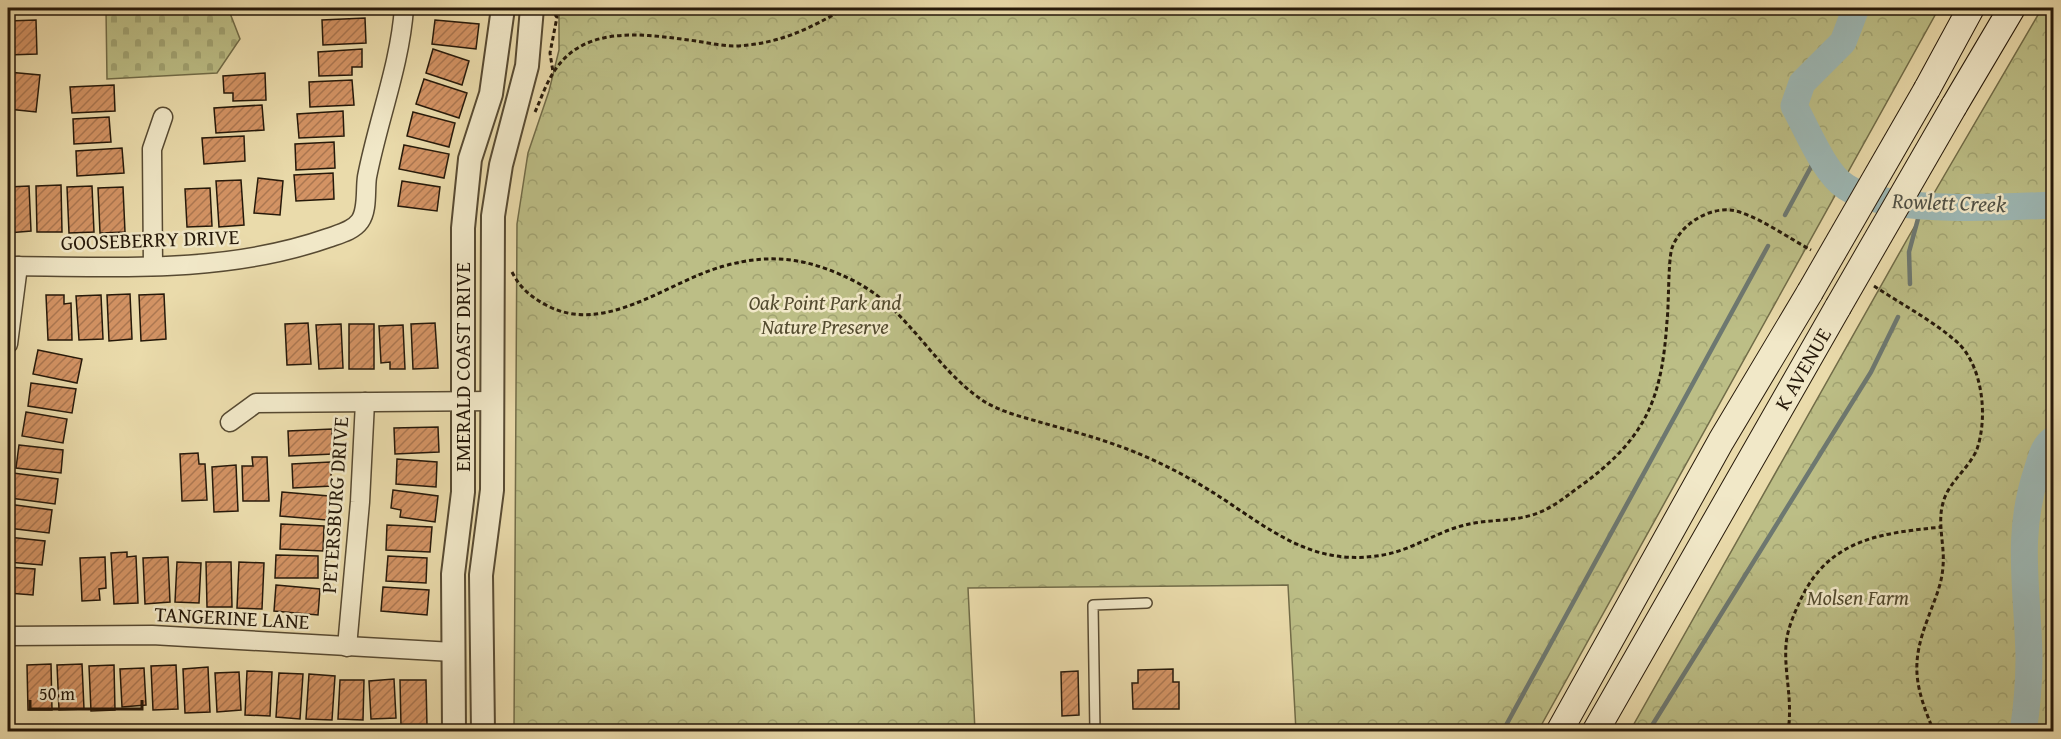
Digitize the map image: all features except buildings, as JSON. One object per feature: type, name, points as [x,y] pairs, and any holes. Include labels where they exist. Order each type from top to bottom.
[{"type":"main road","name":"K AVENUE","points":[[1559,732],[1721,441],[1810,292],[1971,8]]},
{"type":"main road","name":"K AVENUE","points":[[1596,732],[2012,8]]},
{"type":"street","name":"GOOSEBERRY DRIVE","points":[[13,266],[153,266],[221,262],[271,254],[353,228],[363,215],[370,160],[402,36],[404,8]]},
{"type":"street","name":"EMERALD COAST DRIVE","points":[[454,732],[453,574],[463,492],[463,228],[470,159],[492,94],[503,8]]},
{"type":"street","name":"EMERALD COAST DRIVE","points":[[483,732],[481,575],[492,490],[495,191],[521,93],[532,8]]},
{"type":"street","points":[[153,266],[152,149],[163,117]]},
{"type":"street","points":[[8,344],[13,266]]},
{"type":"street","points":[[230,422],[256,403],[494,400]]},
{"type":"street","name":"PETERSBURG DRIVE","points":[[346,647],[360,502],[365,402]]},
{"type":"street","name":"TANGERINE LANE","points":[[8,636],[152,635],[453,652]]},
{"type":"lane","points":[[1095,732],[1093,604],[1147,603]]},
{"type":"path","points":[[535,113],[553,72],[560,63],[579,47],[612,34],[650,35],[732,46],[765,43],[800,34],[846,8]]},
{"type":"path","points":[[510,268],[518,283],[532,298],[560,312],[584,316],[612,312],[723,266],[771,260],[803,260],[820,264],[862,285],[895,309],[949,372],[983,401],[1006,412],[1109,441],[1148,457],[1213,492],[1272,533],[1304,549],[1325,555],[1361,557],[1391,553],[1464,525],[1534,514],[1556,503],[1603,469],[1631,441],[1647,417],[1665,358],[1671,248],[1684,228],[1700,216],[1716,211],[1734,210],[1814,251]]},
{"type":"path","points":[[1864,280],[1958,343],[1970,360],[1978,382],[1983,408],[1982,430],[1976,451],[1952,483],[1943,503],[1944,566],[1938,594],[1917,650],[1915,671],[1920,699],[1934,732]]},
{"type":"path","points":[[1788,732],[1792,708],[1786,645],[1793,618],[1806,588],[1825,563],[1856,543],[1880,534],[1942,527]]},
{"type":"green space","points":[[228,8],[240,39],[217,73],[107,79],[106,10]]},
{"type":"green space","name":"Oak Point Park and Nature Preserve","points":[[559,8],[1939,8],[1538,731],[1296,731],[1288,585],[968,588],[975,731],[514,731],[517,224],[528,153],[549,91],[559,50]]},
{"type":"green space","name":"Molsen Farm","points":[[2042,8],[2054,8],[2053,731],[1630,731],[1909,236]]},
{"type":"waterway","name":"Rowlett Creek","points":[[1856,8],[1843,42],[1802,83],[1794,106],[1823,161],[1838,180],[1846,187],[1865,196],[1917,206],[1977,208],[2054,205]]},
{"type":"waterway","points":[[1785,215],[1819,152]]},
{"type":"waterway","points":[[1910,284],[1909,252],[1922,204]]},
{"type":"waterway","points":[[1504,729],[1768,246]]},
{"type":"waterway","points":[[1648,732],[1871,372],[1898,317]]},
{"type":"waterway","name":"Rowlett Creek","points":[[2023,732],[2029,667],[2024,564],[2026,518],[2041,457],[2047,445],[2054,439]]}]
